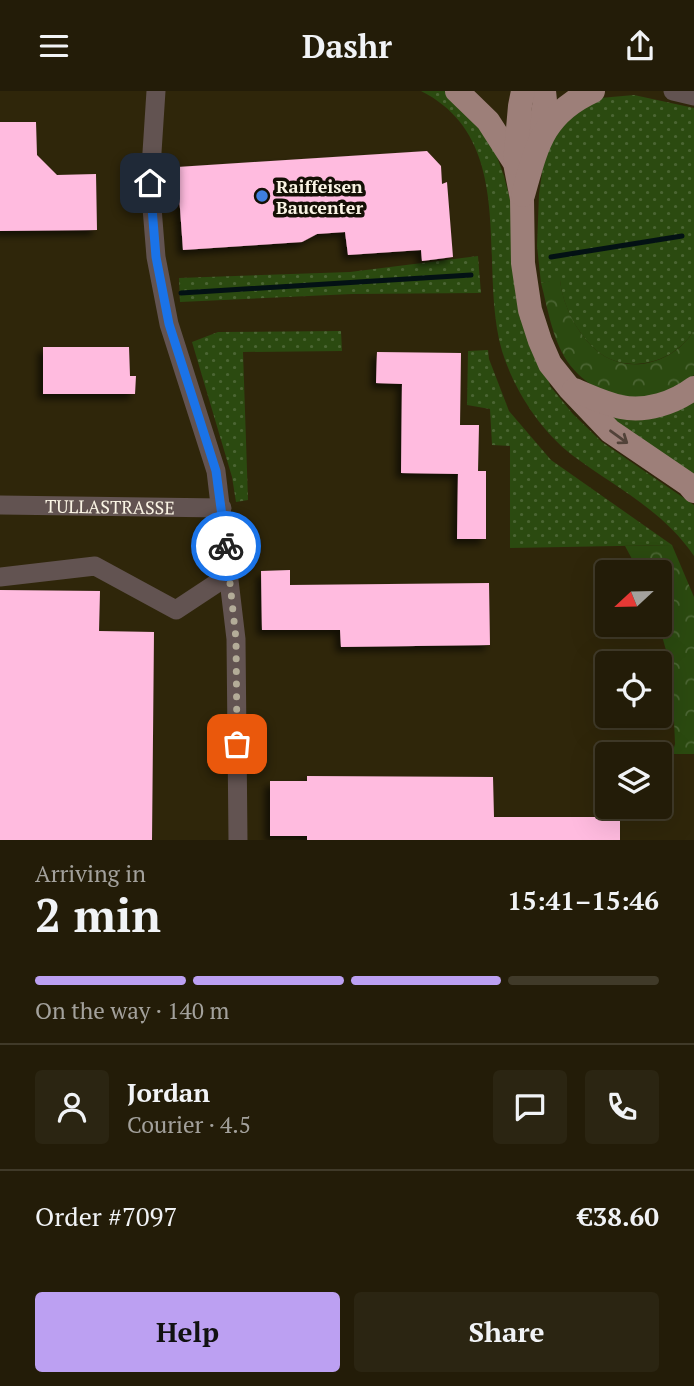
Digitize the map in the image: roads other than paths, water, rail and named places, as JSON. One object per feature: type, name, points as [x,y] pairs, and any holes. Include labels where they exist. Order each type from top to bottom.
[{"type":"main road","points":[[457,91],[488,121],[515,163]]},
{"type":"main road","points":[[523,91],[515,163],[522,199],[523,263],[530,310],[540,341],[550,364],[610,431],[694,491]]},
{"type":"main road","points":[[522,199],[537,146],[545,101],[544,91]]},
{"type":"main road","points":[[537,146],[555,116],[573,100],[593,91]]},
{"type":"main road","points":[[570,389],[621,407],[638,408],[663,405],[684,396],[694,388]]},
{"type":"street","points":[[156,91],[150,183],[156,257],[169,324],[216,471],[222,508],[236,639],[237,840]]},
{"type":"street","points":[[673,91],[694,96]]},
{"type":"street","name":"TULLASTRASSE","points":[[0,505],[222,508]]},
{"type":"street","points":[[0,577],[95,566],[176,610],[229,575]]},
{"type":"waterway","points":[[551,257],[682,236]]},
{"type":"waterway","points":[[181,293],[471,275]]},
{"type":"place","name":"Raiffeisen Baucenter","points":[[262,196]]}]
